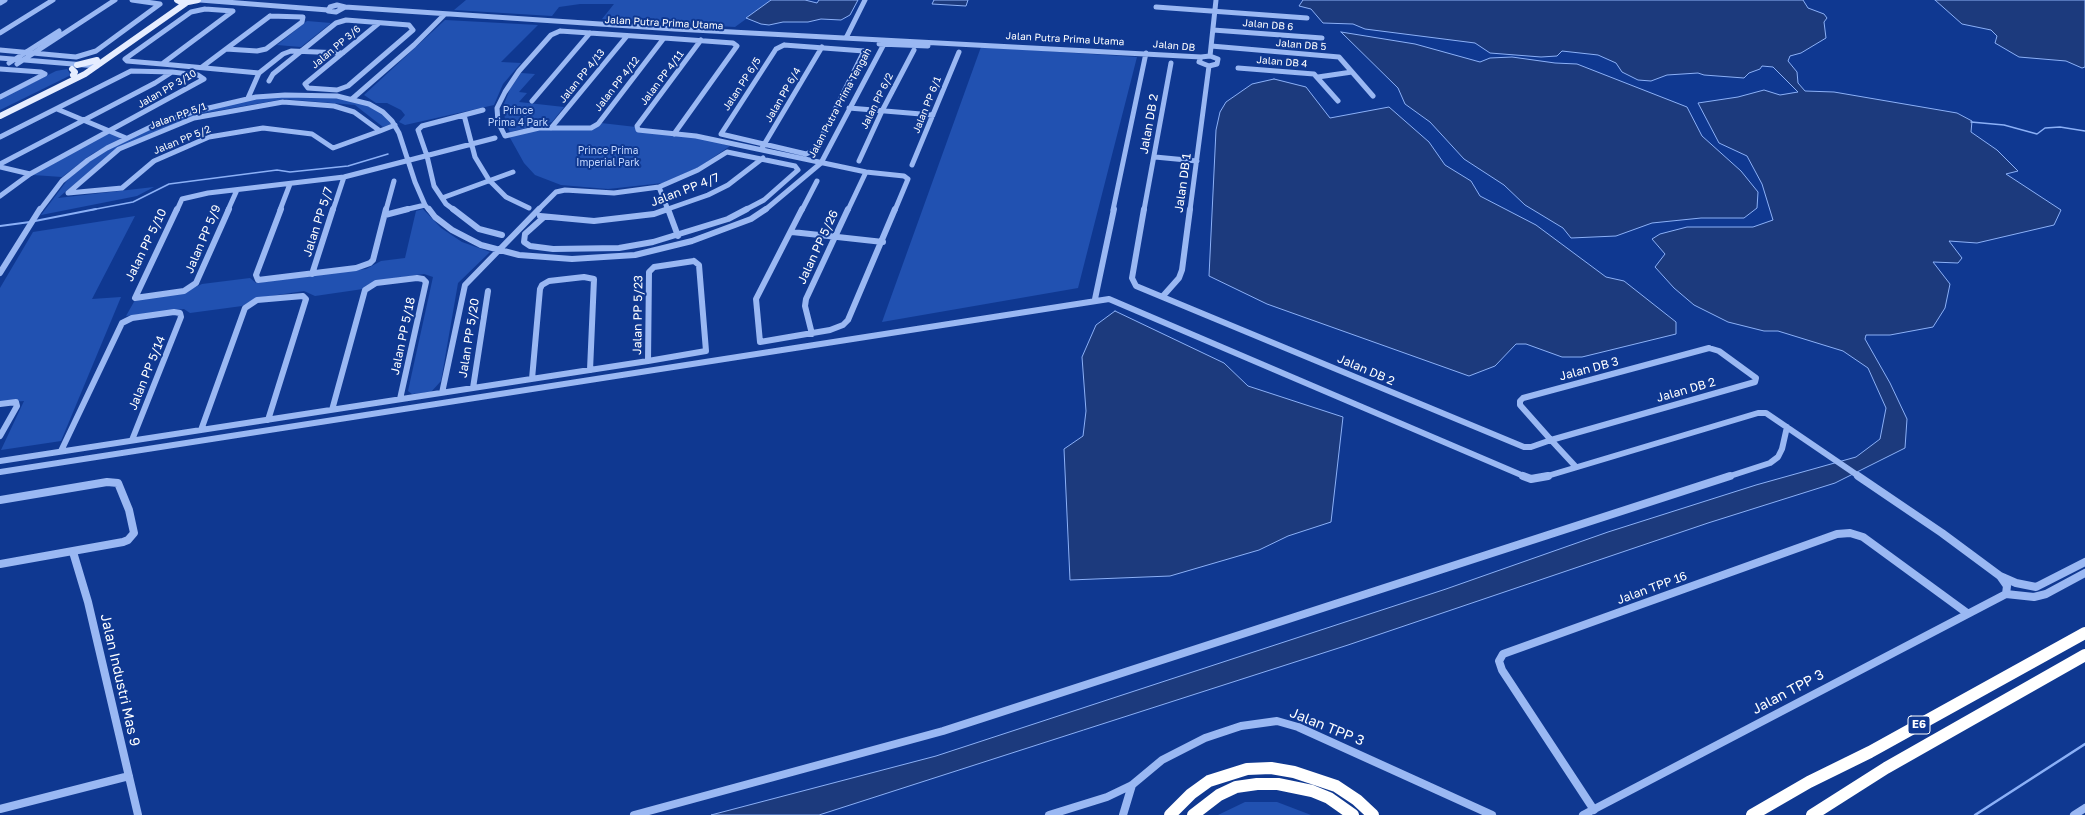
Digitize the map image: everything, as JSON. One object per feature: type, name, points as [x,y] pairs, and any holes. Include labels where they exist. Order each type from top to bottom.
[{"type":"highway","name":"E6","points":[[1752,815],[1809,782],[1870,752],[2085,633]]},
{"type":"highway","name":"E6","points":[[1812,815],[1886,768],[2085,655]]},
{"type":"highway","points":[[1170,815],[1191,794],[1209,781],[1247,769],[1271,768],[1294,772],[1336,786],[1357,800],[1372,815]]},
{"type":"highway","points":[[1743,815],[1809,782]]},
{"type":"highway","points":[[1193,815],[1219,795],[1236,788],[1257,784],[1278,784],[1312,791],[1329,798],[1353,815]]},
{"type":"highway","points":[[1816,815],[1828,806]]},
{"type":"main road","points":[[0,116],[91,66],[186,3],[199,0]]},
{"type":"main road","points":[[0,111],[74,70],[91,66],[178,1],[186,3]]},
{"type":"main road","points":[[74,70],[91,66]]},
{"type":"street","points":[[0,3],[5,0]]},
{"type":"street","points":[[0,34],[53,0]]},
{"type":"street","points":[[16,62],[26,52],[107,0]]},
{"type":"street","points":[[0,62],[9,63],[23,60],[115,0]]},
{"type":"street","points":[[0,50],[76,56],[88,54],[102,46],[160,4],[132,0]]},
{"type":"street","points":[[199,0],[330,8]]},
{"type":"street","points":[[247,0],[330,8]]},
{"type":"street","points":[[343,8],[347,0]]},
{"type":"street","points":[[846,38],[864,0]]},
{"type":"street","name":"Jalan DB","points":[[1209,66],[1218,62],[1218,59],[1210,56],[1216,0]]},
{"type":"street","points":[[1156,7],[1307,18]]},
{"type":"street","points":[[162,64],[233,11],[205,8],[191,12],[125,59],[126,61],[162,64],[202,67],[259,72]]},
{"type":"street","name":"Jalan Putra Prima Utama","points":[[330,8],[334,12],[343,8],[443,17],[884,44],[979,48],[982,48],[984,44]]},
{"type":"street","points":[[202,67],[226,49],[270,16],[299,16],[304,19],[266,49],[257,51],[226,49]]},
{"type":"street","points":[[352,99],[414,45],[443,17]]},
{"type":"street","points":[[269,81],[273,74],[336,24],[346,20],[379,23]]},
{"type":"street","name":"Jalan PP 3/6","points":[[379,23],[409,25],[413,30],[348,86],[337,90],[308,88],[305,84],[343,53],[379,23]]},
{"type":"street","name":"Jalan DB 6","points":[[1213,30],[1322,38]]},
{"type":"street","name":"Jalan PP 4/12","points":[[590,33],[560,31],[551,35],[530,58],[505,92],[497,108],[498,122],[505,136],[539,128],[584,129],[591,128],[598,124],[670,31]]},
{"type":"street","name":"Jalan Putra Prima Utama","points":[[670,31],[984,44],[1200,60]]},
{"type":"street","points":[[532,101],[590,33],[733,42],[737,46],[721,66],[674,134],[696,136],[759,151],[866,172],[904,176],[908,179],[848,320],[838,327],[812,334],[760,342],[756,299],[792,232],[817,181]]},
{"type":"street","name":"Jalan PP 4/13","points":[[551,128],[627,36]]},
{"type":"street","name":"Jalan PP 4/11","points":[[674,134],[638,130],[637,126],[701,40]]},
{"type":"street","name":"Jalan Putra Prima Tengah","points":[[0,273],[48,197],[62,181],[88,160],[126,138],[161,122],[196,111],[248,98],[313,94],[352,99],[383,112],[395,125],[409,160],[415,182],[425,205],[435,216],[463,237],[498,250],[519,255],[572,259],[635,255],[692,241],[751,219],[773,205],[821,163],[884,44]]},
{"type":"street","name":"Jalan PP 6/5","points":[[765,144],[724,136],[721,132],[779,46],[822,47]]},
{"type":"street","name":"Jalan DB 5","points":[[1211,46],[1339,57],[1373,96]]},
{"type":"street","points":[[765,144],[806,154],[815,150],[864,54],[862,50],[822,47]]},
{"type":"street","name":"Jalan PP 6/4","points":[[759,151],[765,144],[822,47]]},
{"type":"street","points":[[248,98],[259,72],[283,54],[291,50],[343,53]]},
{"type":"street","name":"Jalan PP 6/2","points":[[859,161],[882,111],[914,50]]},
{"type":"street","name":"Jalan PP 6/1","points":[[912,165],[959,52]]},
{"type":"street","points":[[1095,299],[1146,55]]},
{"type":"street","points":[[1200,60],[1210,56]]},
{"type":"street","points":[[0,58],[16,62],[74,70],[91,66]]},
{"type":"street","points":[[23,60],[74,70]]},
{"type":"street","points":[[1200,60],[1209,66]]},
{"type":"street","name":"Jalan DB 2","points":[[1171,63],[1132,278],[1133,283],[1136,286],[1163,296],[1515,445],[1524,447],[1531,447],[1755,382],[1756,378],[1752,374],[1714,349]]},
{"type":"street","name":"Jalan DB 1","points":[[1163,296],[1181,275],[1209,66]]},
{"type":"street","name":"Jalan DB 4","points":[[1238,68],[1311,74],[1318,77],[1338,101]]},
{"type":"street","points":[[0,69],[41,72],[45,74],[0,97]]},
{"type":"street","points":[[0,75],[11,70]]},
{"type":"street","points":[[0,138],[135,70],[172,72]]},
{"type":"street","points":[[0,164],[155,83],[172,72]]},
{"type":"street","name":"Jalan PP 3/10","points":[[109,131],[204,79],[198,75],[172,72]]},
{"type":"street","points":[[1318,77],[1352,72]]},
{"type":"street","name":"Jalan PP 5/1","points":[[94,191],[68,193],[119,149],[208,114],[283,102],[334,106],[349,109],[380,131]]},
{"type":"street","points":[[849,108],[933,115]]},
{"type":"street","points":[[57,109],[126,138]]},
{"type":"street","points":[[483,110],[422,126],[418,130],[427,156],[434,186],[446,204],[470,224],[479,229],[502,235]]},
{"type":"street","points":[[464,115],[475,157],[489,180],[496,189],[506,197],[529,208]]},
{"type":"street","points":[[380,131],[395,125]]},
{"type":"street","name":"Jalan PP 5/2","points":[[94,191],[122,188],[154,161],[204,139],[216,136],[263,128],[297,131],[312,134],[333,148],[380,131]]},
{"type":"street","points":[[0,196],[30,174],[109,131]]},
{"type":"street","points":[[237,190],[344,177],[495,138]]},
{"type":"street","points":[[442,393],[465,284],[498,250],[561,190],[614,193],[659,187],[698,170],[727,152],[763,158],[794,166],[798,170],[764,200],[728,219],[678,236],[619,248],[553,249],[530,246],[524,242],[525,234],[544,217]]},
{"type":"street","points":[[1155,157],[1197,161]]},
{"type":"street","name":"Jalan PP 4/7","points":[[534,215],[594,221],[628,218],[667,210],[708,195],[728,185],[763,158]]},
{"type":"street","points":[[0,167],[30,174]]},
{"type":"street","points":[[442,198],[513,172]]},
{"type":"street","name":"Jalan PP 5/26","points":[[812,334],[805,306],[806,299],[866,172]]},
{"type":"street","name":"Jalan PP 5/7","points":[[312,274],[344,177]]},
{"type":"street","points":[[290,184],[255,277],[261,280],[356,268],[366,265],[373,260],[394,182]]},
{"type":"street","points":[[659,187],[678,236]]},
{"type":"street","name":"Jalan PP 5/10","points":[[135,298],[179,202],[188,197],[237,190]]},
{"type":"street","name":"Jalan PP 5/9","points":[[135,298],[184,291],[196,283],[237,190]]},
{"type":"street","points":[[385,215],[425,205]]},
{"type":"street","points":[[792,232],[882,242]]},
{"type":"street","name":"Jalan PP 5/23","points":[[694,261],[699,265],[706,351],[648,361],[649,272],[654,267],[694,261]]},
{"type":"street","points":[[532,379],[540,289],[542,285],[549,281],[584,277],[594,279],[590,370]]},
{"type":"street","name":"Jalan PP 5/18","points":[[332,410],[365,290],[376,283],[417,278],[423,279],[426,282],[400,400]]},
{"type":"street","name":"Jalan PP 5/20","points":[[472,388],[488,291]]},
{"type":"street","points":[[201,430],[245,308],[257,300],[298,295],[304,296],[306,299],[268,420]]},
{"type":"street","points":[[0,472],[1095,299],[1109,300],[1522,477],[1537,479],[1758,413],[1766,413],[1942,533],[2000,576],[2016,583],[2036,587],[2085,562]]},
{"type":"street","name":"Jalan PP 5/14","points":[[61,451],[122,323],[132,318],[174,312],[180,313],[181,317],[132,440]]},
{"type":"street","name":"Jalan DB 3","points":[[1551,440],[1520,405],[1520,401],[1523,398],[1709,348],[1714,349]]},
{"type":"street","points":[[0,461],[648,361]]},
{"type":"street","points":[[0,404],[16,402],[16,406],[0,436]]},
{"type":"street","points":[[634,815],[943,731],[1310,610],[1770,463],[1778,457],[1782,449],[1787,427]]},
{"type":"street","points":[[1551,440],[1576,467]]},
{"type":"street","points":[[0,500],[107,482],[118,483],[129,510],[134,533],[128,540],[73,552],[0,564]]},
{"type":"street","name":"Jalan TPP 16","points":[[1594,810],[1502,670],[1499,661],[1503,654],[1837,534],[1850,533],[1863,537],[1967,613]]},
{"type":"street","name":"Jalan Industri Mas 9","points":[[73,552],[88,602],[138,815]]},
{"type":"street","points":[[2000,576],[2007,586],[2006,594],[2034,597],[2046,594],[2085,573]]},
{"type":"street","name":"Jalan TPP 3","points":[[1583,815],[1967,613],[2006,594]]},
{"type":"street","name":"Jalan TPP 3","points":[[1049,815],[1107,798],[1132,785],[1162,760],[1206,738],[1241,726],[1277,721],[1298,727],[1492,815]]},
{"type":"street","points":[[0,809],[129,776]]},
{"type":"street","points":[[1123,815],[1132,785]]},
{"type":"street","points":[[2074,815],[2085,808]]},
{"type":"green space","points":[[466,0],[772,0],[735,27],[602,19],[614,4],[580,4],[559,7],[552,16],[454,10]]},
{"type":"green space","points":[[445,20],[538,25],[501,62],[521,63],[503,84],[494,105],[405,125],[399,122],[405,115],[401,110],[387,103],[376,103],[364,95]]},
{"type":"green space","points":[[307,21],[331,23],[301,47],[277,45]]},
{"type":"green space","points":[[981,47],[1137,57],[1078,288],[882,322]]},
{"type":"green space","points":[[67,69],[71,75],[0,110],[0,99],[56,71]]},
{"type":"green space","name":"Prince Prima 4 Park","points":[[521,73],[535,74],[519,92],[527,93],[519,102],[564,107],[552,122],[510,132],[505,122],[504,104],[510,89]]},
{"type":"green space","points":[[284,96],[336,98],[367,105],[382,113],[391,124],[383,127],[355,105],[284,99],[198,114],[117,148],[58,198],[154,187],[137,196],[41,215],[72,174],[105,151],[164,122],[255,98]]},
{"type":"green space","name":"Prince Prima Imperial Park","points":[[601,123],[636,127],[638,132],[698,137],[730,146],[699,167],[663,183],[608,189],[561,185],[535,175],[524,163],[509,136],[539,129],[579,130]]},
{"type":"green space","points":[[109,132],[121,138],[92,154],[62,177],[33,175]]},
{"type":"green space","points":[[423,209],[441,228],[462,242],[490,252],[458,283],[441,381],[431,392],[412,394],[408,391],[433,277],[424,274],[380,280],[363,289],[315,296],[304,291],[257,298],[242,306],[190,313],[184,309],[126,316],[135,300],[180,294],[202,284],[250,278],[256,283],[366,269],[381,261],[405,258],[416,211]]},
{"type":"green space","points":[[135,216],[92,299],[121,297],[61,441],[1,450],[24,401],[0,403],[0,288],[33,232]]},
{"type":"green space","points":[[1245,802],[1277,802],[1311,815],[1218,815]]},
{"type":"shaded area","points":[[771,0],[805,0],[817,3],[819,0],[858,0],[850,15],[841,20],[821,19],[808,22],[783,22],[769,25],[761,24],[746,18]]},
{"type":"shaded area","points":[[934,0],[968,0],[966,6],[932,4]]},
{"type":"shaded area","points":[[1303,0],[1803,0],[1808,8],[1824,14],[1827,18],[1824,22],[1826,38],[1801,53],[1790,56],[1788,61],[1797,72],[1798,83],[1805,91],[1834,92],[1957,113],[1972,121],[1971,132],[1997,150],[2018,171],[2006,174],[2061,210],[2054,225],[1977,243],[1949,241],[1962,258],[1958,263],[1933,262],[1950,284],[1945,308],[1933,327],[1890,335],[1866,335],[1865,339],[1890,383],[1907,419],[1905,448],[1835,483],[1708,523],[1348,645],[819,815],[711,815],[936,756],[1446,589],[1608,532],[1756,485],[1856,457],[1880,439],[1886,408],[1868,368],[1843,351],[1778,331],[1764,331],[1728,322],[1694,305],[1674,288],[1655,267],[1665,254],[1652,239],[1660,234],[1687,227],[1753,227],[1773,220],[1762,184],[1747,156],[1719,143],[1698,103],[1738,97],[1764,90],[1780,95],[1798,92],[1773,67],[1762,66],[1760,69],[1749,73],[1744,78],[1704,75],[1698,73],[1667,75],[1651,81],[1638,80],[1622,72],[1616,63],[1598,55],[1562,51],[1557,56],[1541,57],[1490,53],[1475,43],[1365,29],[1353,24],[1323,23],[1311,9],[1299,6]]},
{"type":"shaded area","points":[[1935,0],[2085,0],[2085,67],[2082,68],[2066,61],[2019,57],[1995,43],[1997,36],[1991,30],[1962,24]]},
{"type":"shaded area","points":[[1341,32],[1415,44],[1480,62],[1490,58],[1512,57],[1555,63],[1577,64],[1687,107],[1702,136],[1741,171],[1758,192],[1757,208],[1744,218],[1701,218],[1652,223],[1616,236],[1571,238],[1563,228],[1525,205],[1504,185],[1464,159],[1430,122],[1405,104],[1398,88]]},
{"type":"shaded area","points":[[1274,79],[1306,87],[1330,118],[1389,107],[1429,142],[1445,165],[1471,181],[1480,196],[1536,225],[1606,277],[1624,281],[1676,322],[1676,334],[1582,357],[1562,357],[1526,344],[1516,344],[1495,366],[1469,376],[1267,304],[1209,276],[1216,130],[1220,112],[1226,102],[1252,84]]},
{"type":"shaded area","points":[[1115,311],[1224,363],[1248,386],[1343,417],[1331,522],[1288,536],[1259,550],[1170,576],[1070,580],[1064,449],[1083,436],[1086,411],[1082,357],[1096,325]]},
{"type":"waterway","points":[[1971,122],[2004,125],[2037,134],[2045,128],[2060,127],[2085,131]]},
{"type":"waterway","points":[[91,210],[133,202],[169,184],[277,170],[290,172],[348,166],[388,154]]},
{"type":"waterway","points":[[35,221],[96,209]]},
{"type":"waterway","points":[[0,226],[30,222]]},
{"type":"waterway","points":[[1975,815],[2085,744]]}]
